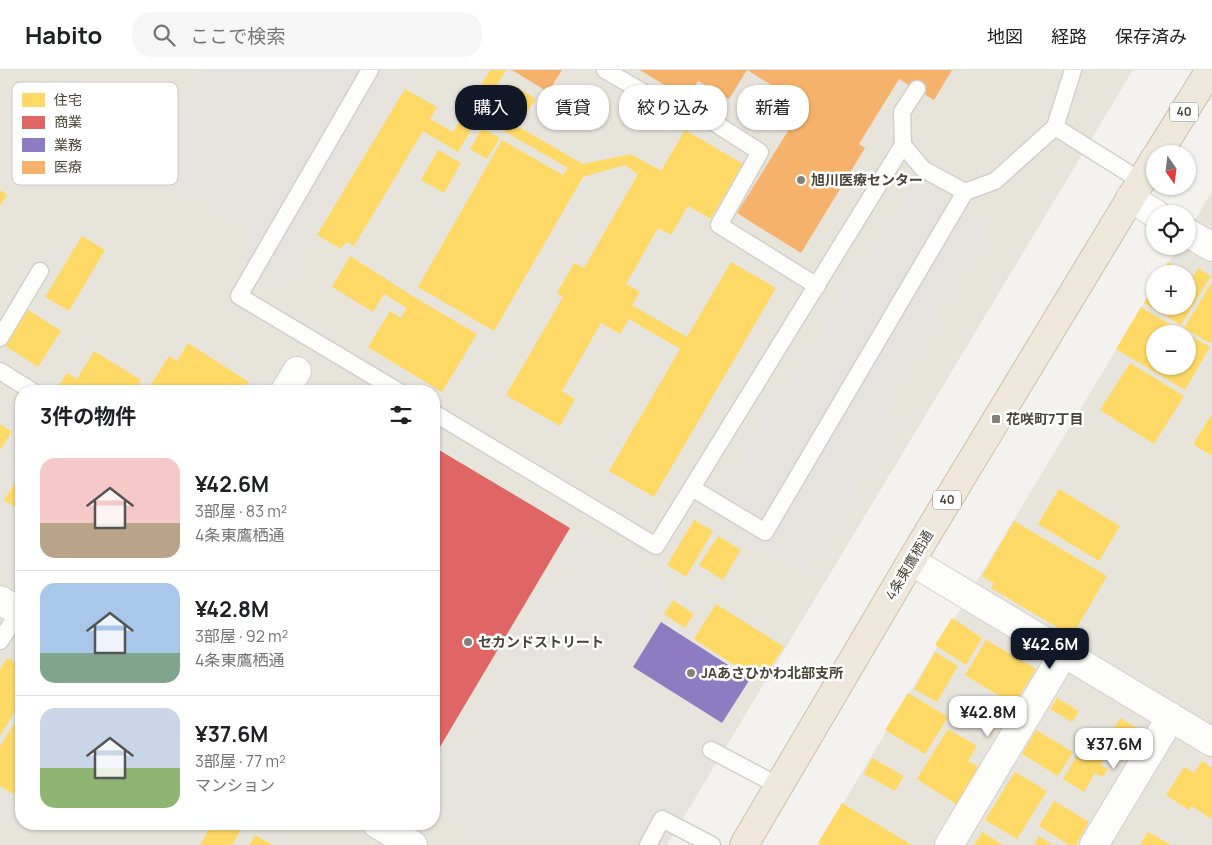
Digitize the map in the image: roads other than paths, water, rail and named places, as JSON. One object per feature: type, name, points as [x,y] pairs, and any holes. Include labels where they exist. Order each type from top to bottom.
[{"type":"highway","name":"40","points":[[1164,145],[1210,70]]},
{"type":"highway","name":"4条東鷹栖通","points":[[744,845],[911,561],[1146,173]]},
{"type":"street","points":[[1136,189],[1149,205]]},
{"type":"street","points":[[1196,238],[1212,248]]},
{"type":"street","points":[[911,561],[1212,742]]},
{"type":"street","points":[[949,845],[1064,653]]},
{"type":"street","points":[[1094,845],[1170,717]]},
{"type":"street","points":[[387,830],[413,845]]},
{"type":"lane","points":[[370,70],[239,296],[388,385]]},
{"type":"lane","points":[[605,70],[677,112],[699,113],[760,152],[719,225],[817,286]]},
{"type":"lane","points":[[692,488],[765,532],[965,192],[996,181],[1055,127],[1073,70]]},
{"type":"lane","points":[[440,417],[656,546],[903,145],[902,112],[917,90]]},
{"type":"lane","points":[[1055,127],[1136,189]]},
{"type":"lane","points":[[903,145],[923,170],[965,192]]},
{"type":"lane","points":[[0,338],[40,271]]},
{"type":"lane","points":[[0,371],[22,385]]},
{"type":"lane","points":[[0,641],[13,608]]},
{"type":"lane","points":[[711,750],[779,786]]},
{"type":"lane","points":[[648,845],[662,819],[712,845]]},
{"type":"place","name":"旭川医療センター","points":[[801,180]]},
{"type":"place","name":"花咲町7丁目","points":[[996,419]]},
{"type":"place","name":"セカンドストリート","points":[[468,642]]},
{"type":"place","name":"JAあさひかわ北部支所","points":[[691,673]]}]
